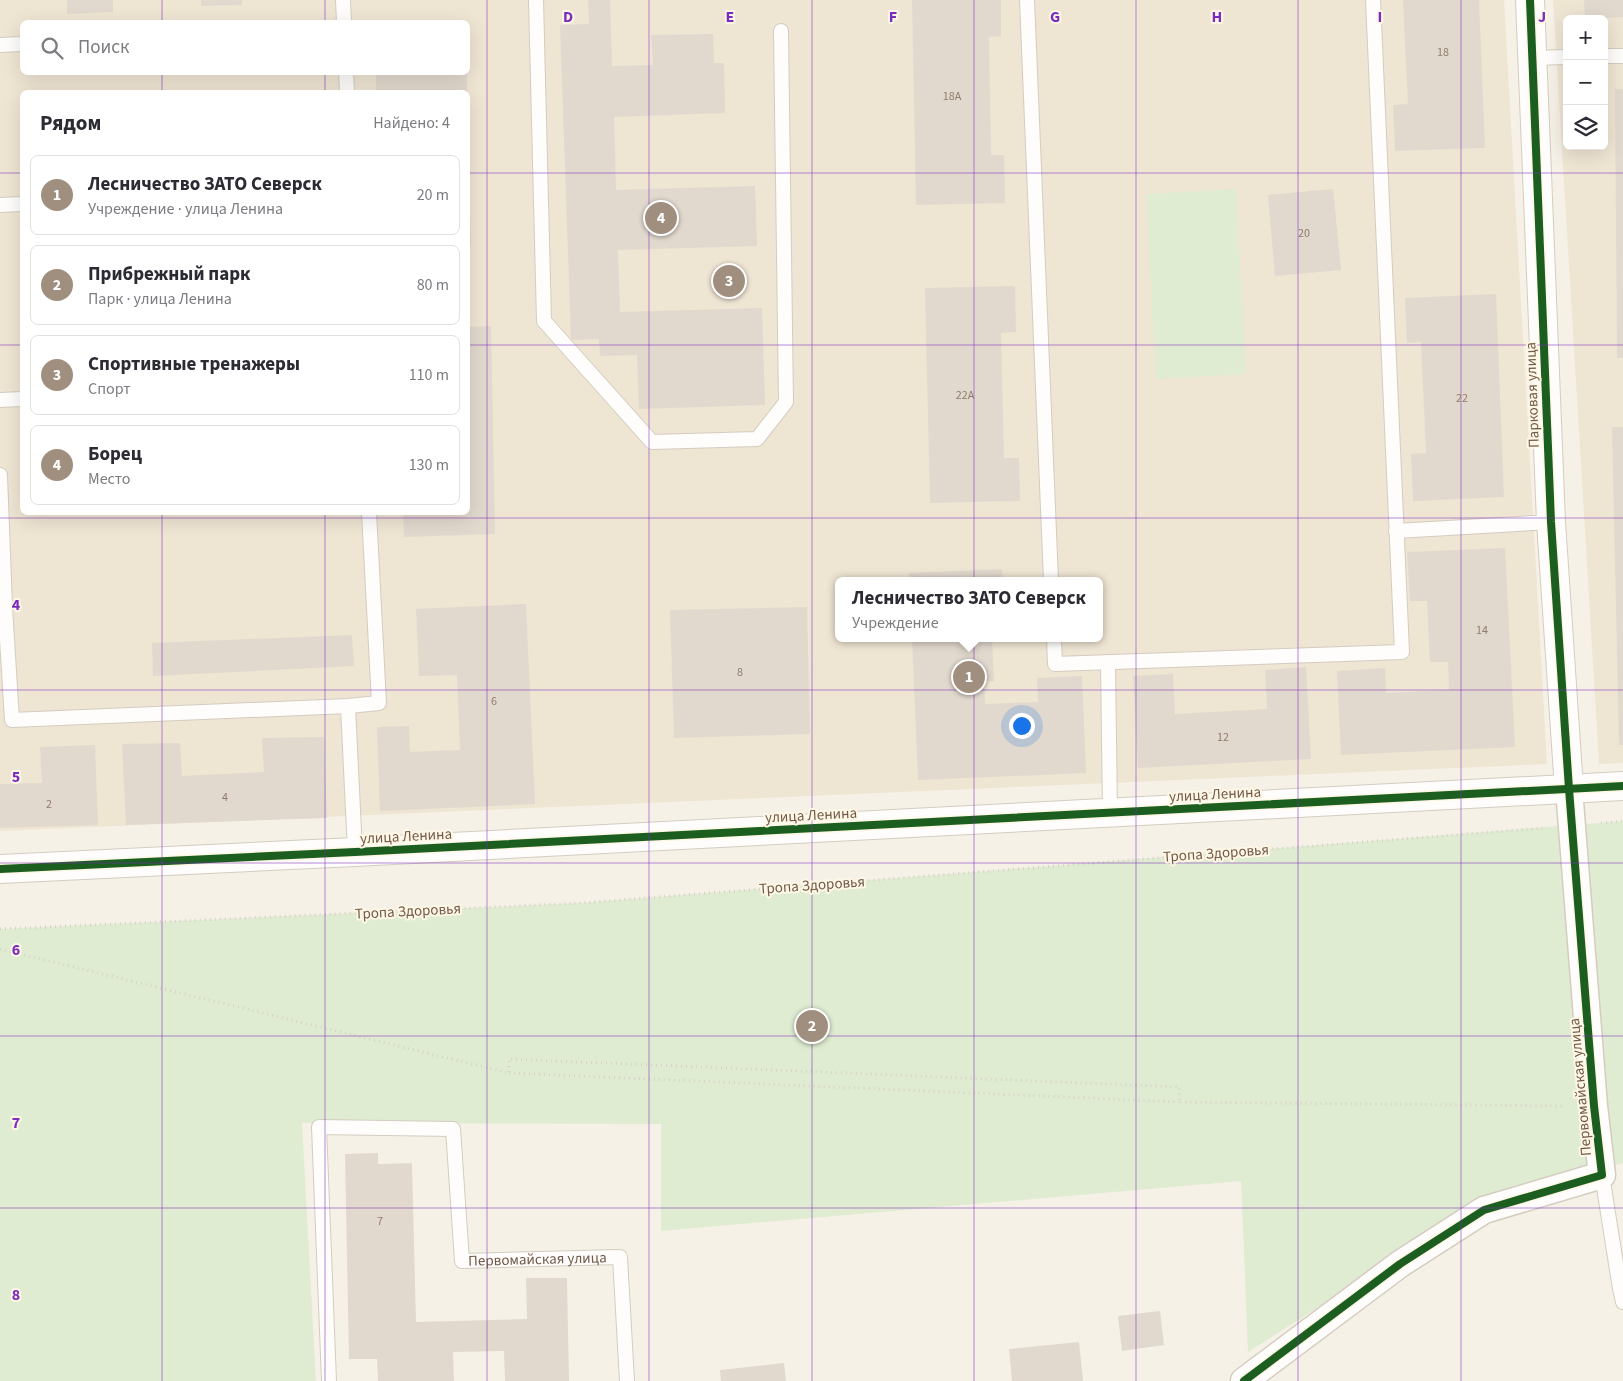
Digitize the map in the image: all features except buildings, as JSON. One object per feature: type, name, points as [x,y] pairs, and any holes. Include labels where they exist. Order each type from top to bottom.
[{"type":"street","name":"Парковая улица","points":[[1530,0],[1551,522],[1569,788]]},
{"type":"street","name":"улица Ленина","points":[[0,869],[1110,814],[1623,786]]},
{"type":"street","name":"Первомайская улица","points":[[1244,1381],[1400,1264],[1484,1210],[1602,1175],[1594,1106],[1569,788]]},
{"type":"lane","points":[[343,0],[344,20]]},
{"type":"lane","points":[[536,0],[544,321],[652,442],[757,439],[786,402],[781,31]]},
{"type":"lane","points":[[1027,0],[1052,577]]},
{"type":"lane","points":[[1054,642],[1055,664],[1402,652],[1373,0]]},
{"type":"lane","points":[[0,45],[20,44]]},
{"type":"lane","points":[[1608,56],[1623,56]]},
{"type":"lane","points":[[1533,58],[1563,57]]},
{"type":"lane","points":[[346,75],[347,90]]},
{"type":"lane","points":[[0,205],[20,204]]},
{"type":"lane","points":[[0,400],[20,399]]},
{"type":"lane","points":[[0,475],[2,607],[12,720],[348,706],[379,703],[369,515]]},
{"type":"lane","points":[[1396,531],[1551,522]]},
{"type":"lane","points":[[1108,662],[1110,814]]},
{"type":"lane","points":[[348,706],[355,852]]},
{"type":"lane","name":"Первомайская улица","points":[[329,1381],[319,1127],[453,1129],[462,1261],[620,1257],[627,1381]]},
{"type":"lane","points":[[1602,1175],[1623,1302]]},
{"type":"path","points":[[0,949],[509,1073],[1179,1102],[1594,1106]]},
{"type":"path","points":[[509,1073],[509,1059],[1179,1087],[1179,1102]]},
{"type":"shaded area","points":[[0,0],[1504,0],[1547,764],[0,831]]},
{"type":"shaded area","points":[[1553,0],[1623,0],[1623,763],[1599,764]]},
{"type":"green space","points":[[1236,189],[1246,374],[1156,379],[1146,194]]},
{"type":"green space","points":[[1623,821],[1623,1163],[1490,1198],[1248,1352],[1241,1181],[661,1231],[661,1124],[302,1123],[316,1381],[0,1381],[0,929],[580,903]]},
{"type":"cycle path","points":[[1244,1381],[1400,1264],[1484,1210],[1602,1175],[1594,1106],[1569,789],[1551,522],[1530,0]]},
{"type":"cycle path","points":[[0,869],[1623,786]]},
{"type":"place","name":"Борец","points":[[661,218]]},
{"type":"place","name":"Спортивные тренажеры","points":[[729,281]]},
{"type":"place","name":"Лесничество ЗАТО Северск","points":[[969,677]]},
{"type":"place","name":"Прибрежный парк","points":[[812,1026]]}]
